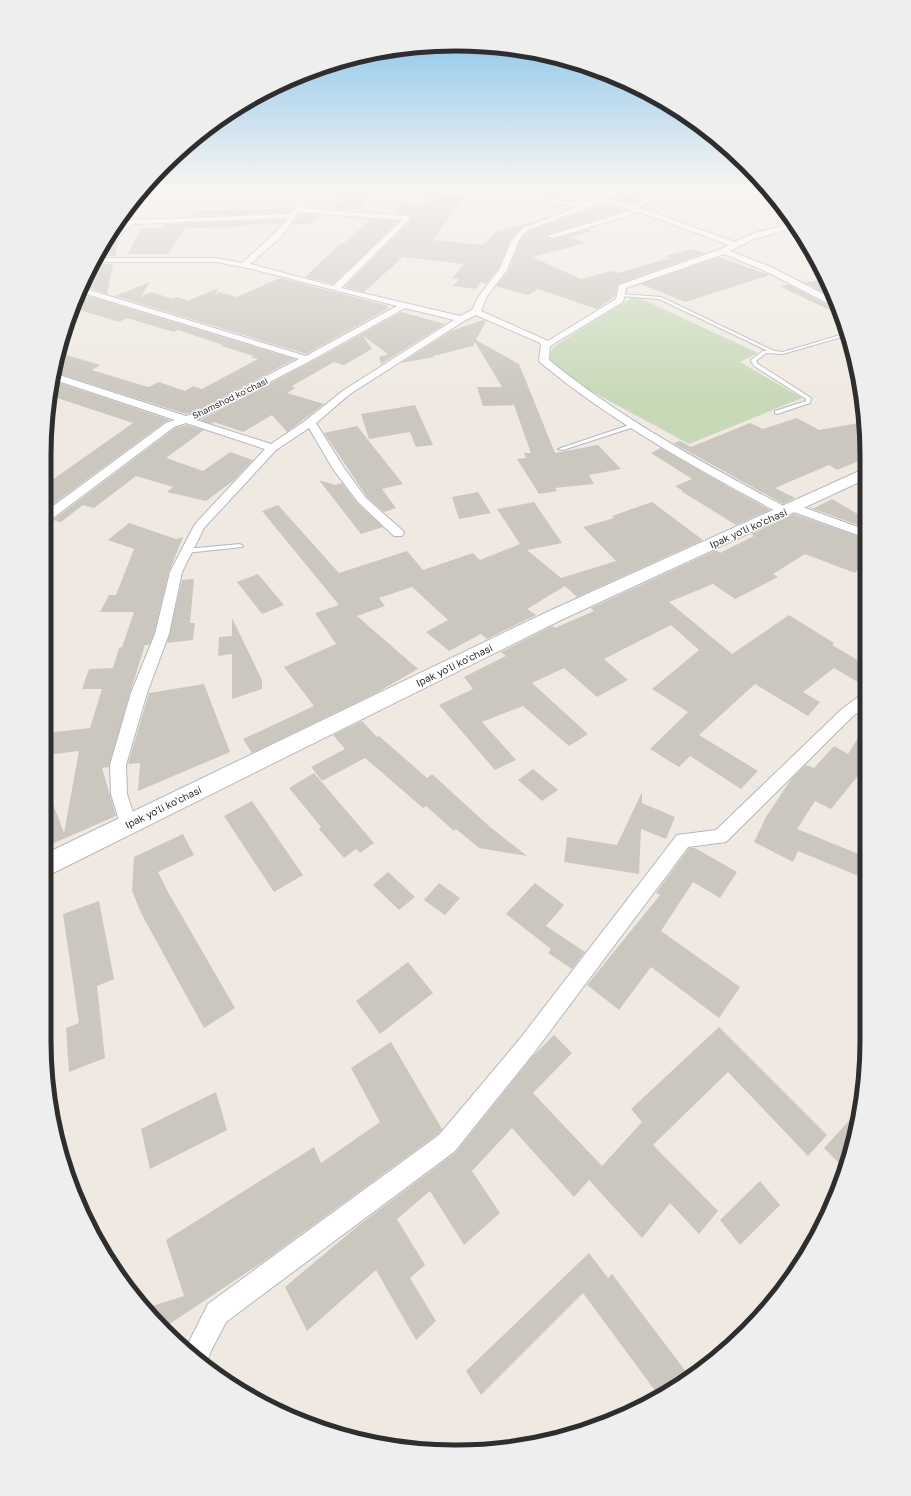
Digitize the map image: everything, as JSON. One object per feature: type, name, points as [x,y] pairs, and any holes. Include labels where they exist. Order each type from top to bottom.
[{"type":"main road","name":"Ipak yo'li ko'chasi","points":[[51,863],[554,616],[860,477]]},
{"type":"street","points":[[102,260],[200,258],[244,265],[336,289],[461,318]]},
{"type":"street","points":[[244,265],[252,258]]},
{"type":"street","points":[[336,289],[368,258]]},
{"type":"street","points":[[128,825],[119,794],[118,765],[139,694],[162,634],[176,572],[199,527],[210,514],[232,494],[272,448],[310,422],[348,392],[461,318],[476,312],[483,296],[503,270],[508,258]]},
{"type":"street","points":[[546,345],[554,342],[620,300],[620,290],[622,287],[705,258]]},
{"type":"street","points":[[741,258],[768,269],[829,300]]},
{"type":"street","points":[[87,290],[307,359]]},
{"type":"street","name":"Shamshod koʻchasi","points":[[51,514],[170,425],[200,415],[307,359],[405,305]]},
{"type":"street","points":[[476,312],[543,341],[546,345],[544,361],[579,390],[713,474],[789,509],[860,532]]},
{"type":"street","points":[[59,378],[272,448]]},
{"type":"street","points":[[310,422],[339,469],[362,500],[398,533]]},
{"type":"street","points":[[198,1352],[217,1313],[447,1143],[526,1047],[683,840],[720,837],[848,712],[860,703]]},
{"type":"lane","points":[[621,295],[660,298],[772,352]]},
{"type":"lane","points":[[777,412],[808,402],[809,398],[756,365],[753,361],[765,352],[782,353],[842,336]]},
{"type":"lane","points":[[561,449],[635,425]]},
{"type":"lane","points":[[186,551],[240,546]]},
{"type":"green space","points":[[635,296],[758,353],[740,362],[802,398],[689,444],[578,384],[549,362],[548,355],[556,345]]},
{"type":"building","points":[[325,258],[360,258],[333,284],[305,277]]},
{"type":"building","points":[[373,258],[402,258],[364,292],[344,287]]},
{"type":"building","points":[[410,258],[503,258],[498,269],[486,284],[481,282],[476,289],[453,286],[459,279],[452,278],[464,264]]},
{"type":"building","points":[[513,258],[534,258],[581,279],[612,271],[618,273],[670,258],[691,258],[618,284],[615,296],[597,309],[538,289],[528,295],[496,286],[508,271]]},
{"type":"building","points":[[717,258],[721,258],[770,275],[685,302],[641,284]]},
{"type":"building","points":[[100,264],[113,264],[107,294],[89,288]]},
{"type":"building","points":[[280,278],[389,306],[386,308],[389,308],[306,354],[115,296],[150,282],[141,296],[151,292],[173,299],[177,297],[188,301],[218,288],[215,296],[219,292],[237,297]]},
{"type":"building","points":[[819,280],[826,294],[804,282]]},
{"type":"building","points":[[789,285],[831,307],[834,312],[779,286]]},
{"type":"building","points":[[88,296],[295,359],[195,412],[186,414],[60,374],[64,354],[100,365],[92,370],[148,387],[159,382],[185,391],[193,386],[202,389],[258,359],[251,357],[254,356],[221,346],[223,345],[178,330],[174,332],[127,318],[119,322],[78,310],[83,299]]},
{"type":"building","points":[[401,312],[445,324],[381,364],[379,357],[388,354],[363,336],[372,349],[344,365],[334,362],[292,386],[295,388],[287,393],[324,404],[287,432],[272,415],[243,432],[214,422],[212,424],[200,420],[311,362]]},
{"type":"building","points":[[483,320],[486,321],[476,340],[519,364],[555,453],[598,445],[621,469],[589,475],[594,484],[555,488],[557,491],[539,494],[517,459],[526,458],[524,453],[531,453],[514,405],[483,406],[477,387],[502,387],[475,342],[473,346],[433,356],[434,357],[401,363],[451,331]]},
{"type":"building","points":[[58,382],[170,420],[165,422],[51,506],[51,481],[133,423],[55,397]]},
{"type":"building","points":[[415,405],[433,445],[416,447],[410,432],[369,439],[361,414]]},
{"type":"building","points":[[797,418],[819,430],[859,423],[860,460],[837,470],[829,465],[775,488],[795,498],[783,504],[673,443],[680,441],[691,447],[750,423],[763,429]]},
{"type":"building","points":[[186,425],[204,430],[166,458],[203,471],[230,452],[253,460],[233,481],[206,501],[167,492],[173,487],[136,476],[94,508],[83,505],[61,522],[53,520],[175,428]]},
{"type":"building","points":[[357,426],[403,484],[382,489],[396,508],[384,512],[367,497],[324,433]]},
{"type":"building","points":[[661,448],[770,510],[736,525],[675,486],[692,479],[651,453]]},
{"type":"building","points":[[319,480],[335,485],[342,483],[357,503],[383,527],[361,534]]},
{"type":"building","points":[[478,492],[491,513],[459,519],[452,497]]},
{"type":"building","points":[[832,499],[860,515],[860,526],[808,507],[814,508]]},
{"type":"building","points":[[534,502],[562,543],[527,550],[561,578],[616,561],[583,527],[614,518],[612,516],[652,502],[703,540],[577,597],[565,586],[527,609],[536,615],[487,639],[481,634],[449,651],[426,632],[448,620],[412,587],[379,598],[385,606],[357,616],[418,669],[376,693],[252,753],[243,739],[314,706],[284,667],[336,644],[315,613],[339,605],[262,511],[278,505],[339,573],[407,551],[423,570],[473,553],[480,560],[520,544],[497,509]]},
{"type":"building","points":[[794,514],[860,537],[860,567],[855,573],[805,554],[773,574],[778,577],[735,599],[713,584],[669,602],[732,654],[789,615],[834,643],[832,645],[860,661],[860,683],[834,668],[803,692],[820,702],[808,716],[755,684],[699,735],[758,771],[741,789],[690,756],[679,767],[650,749],[688,712],[652,689],[699,650],[671,625],[604,659],[628,680],[597,697],[564,668],[532,683],[588,734],[569,746],[523,706],[482,722],[516,760],[495,770],[439,705],[473,689],[464,677],[506,656],[501,652],[552,626],[555,628],[594,611],[591,608],[716,550],[720,553],[754,536],[751,534]]},
{"type":"building","points":[[129,523],[176,539],[183,537],[169,572],[154,634],[149,645],[145,645],[109,767],[102,768],[116,816],[51,844],[51,799],[64,833],[79,751],[51,754],[51,732],[90,728],[102,689],[82,689],[89,669],[113,668],[119,648],[122,647],[134,612],[100,612],[109,595],[116,595],[134,549],[108,540]]},
{"type":"building","points":[[258,574],[284,605],[262,614],[237,582]]},
{"type":"building","points":[[194,579],[190,623],[195,623],[193,640],[167,643],[182,580]]},
{"type":"building","points":[[232,618],[262,680],[262,689],[232,699],[232,654],[218,656],[219,637],[232,636]]},
{"type":"building","points":[[204,684],[230,752],[138,791],[140,763],[128,764],[149,693]]},
{"type":"building","points":[[362,721],[377,737],[379,736],[427,778],[432,774],[490,827],[527,856],[479,848],[456,829],[454,831],[426,806],[423,808],[365,758],[322,781],[311,767],[345,749],[333,735]]},
{"type":"building","points":[[860,735],[860,773],[831,809],[815,801],[797,829],[860,855],[860,877],[798,851],[793,862],[754,842],[766,817],[792,778],[806,765],[814,768],[834,746],[848,754]]},
{"type":"building","points":[[533,769],[558,790],[542,801],[518,780]]},
{"type":"building","points":[[314,773],[374,843],[360,853],[356,849],[344,858],[319,829],[321,827],[289,788]]},
{"type":"building","points":[[642,792],[642,803],[675,817],[666,839],[641,829],[639,874],[564,862],[567,837],[617,845]]},
{"type":"building","points":[[252,801],[303,875],[274,892],[224,816]]},
{"type":"building","points":[[183,834],[194,855],[158,872],[235,1008],[204,1028],[141,913],[132,891],[134,857]]},
{"type":"building","points":[[689,848],[695,848],[737,872],[720,898],[693,882],[661,931],[740,987],[719,1018],[651,967],[619,1010],[587,985],[660,895],[656,893]]},
{"type":"building","points":[[388,872],[415,897],[399,910],[373,885]]},
{"type":"building","points":[[439,883],[460,898],[445,915],[424,900]]},
{"type":"building","points":[[535,883],[564,905],[546,926],[585,952],[572,969],[548,953],[551,949],[506,914]]},
{"type":"building","points":[[99,901],[114,979],[97,986],[105,1058],[69,1072],[66,1028],[79,1023],[63,914]]},
{"type":"building","points":[[408,962],[433,993],[380,1034],[356,1001]]},
{"type":"building","points":[[719,1027],[827,1135],[808,1156],[728,1072],[653,1145],[718,1211],[699,1234],[670,1203],[642,1238],[589,1180],[574,1197],[512,1128],[472,1171],[500,1213],[464,1245],[430,1191],[397,1219],[425,1265],[410,1278],[436,1321],[416,1340],[376,1270],[307,1331],[285,1287],[359,1225],[456,1152],[533,1056],[554,1035],[572,1053],[533,1093],[602,1166],[642,1122],[631,1109]]},
{"type":"building","points":[[391,1042],[442,1129],[438,1134],[264,1261],[168,1325],[151,1307],[184,1296],[166,1240],[314,1147],[321,1163],[380,1122],[351,1068]]},
{"type":"building","points":[[216,1092],[227,1130],[150,1169],[141,1129]]},
{"type":"building","points":[[852,1117],[841,1165],[824,1148]]},
{"type":"building","points":[[760,1181],[780,1205],[740,1245],[720,1220]]},
{"type":"building","points":[[589,1253],[608,1278],[612,1274],[686,1372],[656,1392],[583,1293],[481,1395],[466,1371]]}]
